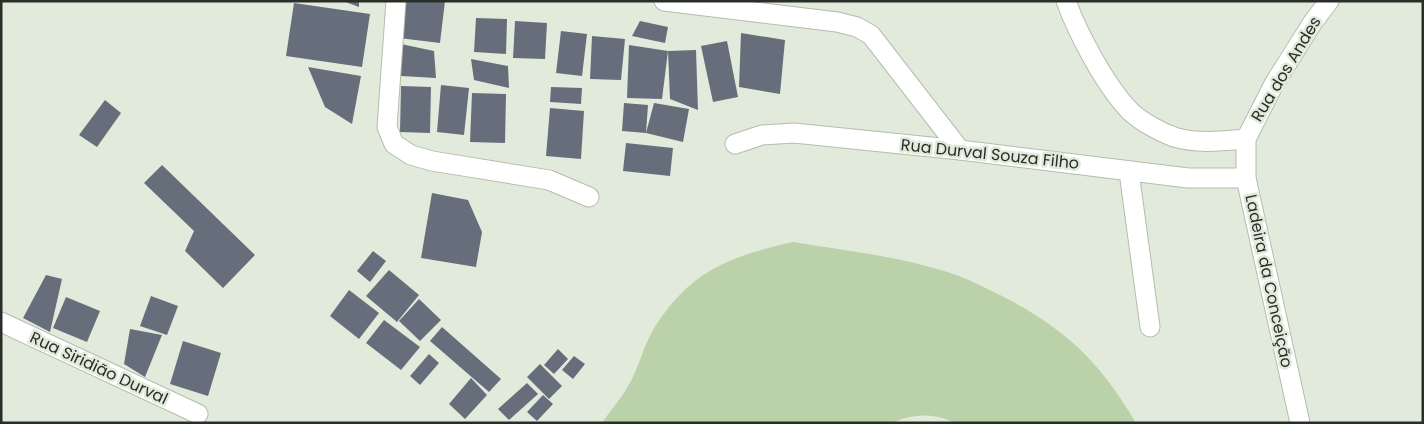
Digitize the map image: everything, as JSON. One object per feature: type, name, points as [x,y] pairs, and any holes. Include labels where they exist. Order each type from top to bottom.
[{"type":"street","points":[[396,1],[387,127],[394,144],[411,155],[425,159],[549,180],[589,197]]},
{"type":"street","points":[[664,1],[837,22],[857,27],[871,35],[960,150]]},
{"type":"street","points":[[1066,1],[1071,16],[1101,71],[1132,112],[1154,128],[1174,137],[1195,141],[1246,139]]},
{"type":"street","name":"Rua dos Andes","points":[[1246,139],[1274,84],[1312,22],[1329,1]]},
{"type":"street","name":"Rua Durval Souza Filho","points":[[734,144],[762,135],[794,133],[1078,163],[1129,172],[1188,178],[1246,178]]},
{"type":"street","name":"Ladeira da Conceição","points":[[1246,139],[1246,178],[1300,423]]},
{"type":"street","points":[[1129,172],[1150,327]]},
{"type":"street","name":"Rua Siridião Durval","points":[[1,322],[198,414]]},
{"type":"green space","points":[[793,242],[877,255],[939,269],[976,283],[1004,297],[1046,322],[1080,350],[1109,382],[1136,423],[954,423],[939,417],[915,416],[892,423],[602,423],[631,381],[656,325],[684,291],[699,278],[732,260],[750,253]]},
{"type":"building","points":[[343,1],[359,1],[359,7]]},
{"type":"building","points":[[403,1],[445,1],[440,43],[399,38]]},
{"type":"building","points":[[294,3],[370,14],[362,67],[286,56]]},
{"type":"building","points":[[476,18],[507,19],[506,54],[474,52]]},
{"type":"building","points":[[515,21],[547,23],[545,59],[513,58]]},
{"type":"building","points":[[640,21],[668,27],[665,43],[632,36]]},
{"type":"building","points":[[561,31],[587,34],[582,76],[556,73]]},
{"type":"building","points":[[741,33],[785,40],[780,94],[739,87]]},
{"type":"building","points":[[592,36],[625,39],[621,80],[590,79]]},
{"type":"building","points":[[727,41],[738,97],[713,102],[701,46]]},
{"type":"building","points":[[401,44],[434,51],[436,78],[401,76]]},
{"type":"building","points":[[629,45],[668,51],[662,99],[627,98]]},
{"type":"building","points":[[696,50],[698,110],[670,99],[668,51]]},
{"type":"building","points":[[471,59],[508,66],[509,88],[474,80]]},
{"type":"building","points":[[308,67],[361,76],[352,124],[325,107]]},
{"type":"building","points":[[441,85],[469,88],[464,135],[437,132]]},
{"type":"building","points":[[401,86],[431,87],[430,133],[400,132]]},
{"type":"building","points":[[551,87],[582,88],[581,104],[550,102]]},
{"type":"building","points":[[472,93],[506,94],[505,143],[470,142]]},
{"type":"building","points":[[105,100],[121,113],[97,147],[79,135]]},
{"type":"building","points":[[624,103],[648,105],[646,133],[622,131]]},
{"type":"building","points":[[654,103],[689,109],[683,142],[646,133]]},
{"type":"building","points":[[550,108],[584,111],[581,159],[546,156]]},
{"type":"building","points":[[626,143],[673,148],[670,176],[623,171]]},
{"type":"building","points":[[162,165],[255,255],[223,288],[185,251],[194,231],[144,183]]},
{"type":"building","points":[[432,193],[468,200],[482,232],[476,267],[421,258]]},
{"type":"building","points":[[373,251],[386,261],[370,282],[357,271]]},
{"type":"building","points":[[389,270],[419,295],[397,322],[366,296]]},
{"type":"building","points":[[46,275],[62,279],[50,332],[23,318]]},
{"type":"building","points":[[349,290],[379,313],[359,339],[330,316]]},
{"type":"building","points":[[151,296],[178,306],[167,335],[140,326]]},
{"type":"building","points":[[66,297],[100,311],[87,342],[53,328]]},
{"type":"building","points":[[419,299],[441,320],[420,341],[399,321]]},
{"type":"building","points":[[384,320],[420,347],[401,370],[366,343]]},
{"type":"building","points":[[442,327],[501,379],[489,392],[430,341]]},
{"type":"building","points":[[130,329],[162,335],[145,377],[124,364]]},
{"type":"building","points":[[183,341],[221,353],[208,396],[170,384]]},
{"type":"building","points":[[558,349],[568,359],[554,374],[544,365]]},
{"type":"building","points":[[429,354],[439,363],[420,385],[410,376]]},
{"type":"building","points":[[574,356],[585,364],[573,379],[562,370]]},
{"type":"building","points":[[540,364],[562,386],[549,399],[527,377]]},
{"type":"building","points":[[471,378],[487,395],[465,419],[449,404]]},
{"type":"building","points":[[527,383],[538,394],[509,420],[498,409]]},
{"type":"building","points":[[543,395],[553,404],[537,421],[527,412]]}]
